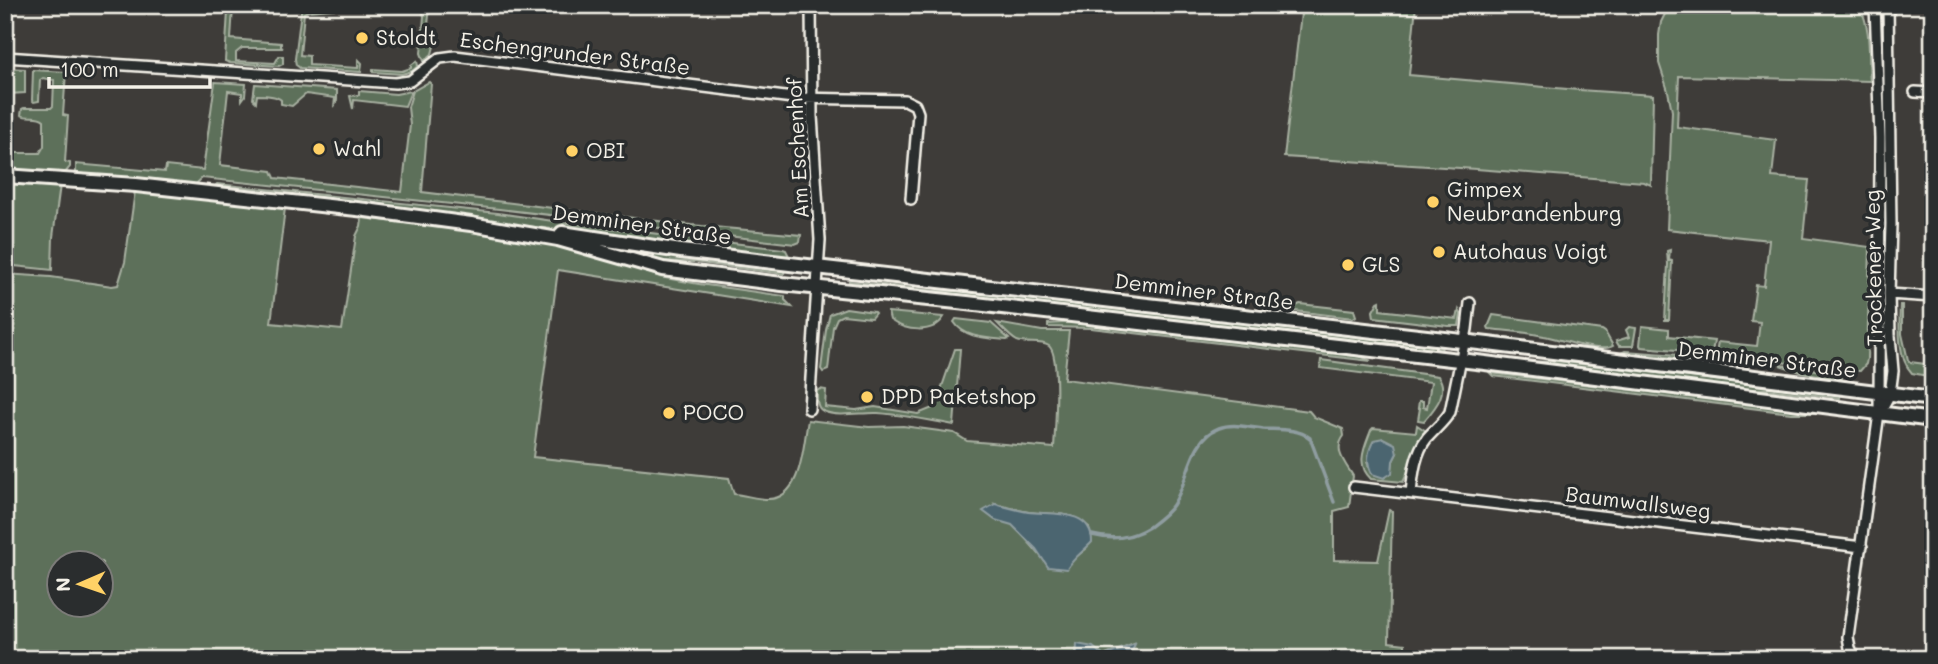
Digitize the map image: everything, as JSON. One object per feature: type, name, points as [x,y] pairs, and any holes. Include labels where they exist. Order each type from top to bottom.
[{"type":"main road","name":"Demminer Straße","points":[[5,176],[136,184],[366,210],[471,224],[579,244],[663,269],[1460,360],[1933,419]]},
{"type":"main road","name":"Demminer Straße","points":[[471,224],[1933,399]]},
{"type":"street","name":"Am Eschenhof","points":[[811,5],[812,98],[820,232],[817,288]]},
{"type":"street","name":"Trockener Weg","points":[[1875,5],[1881,138],[1884,394]]},
{"type":"street","name":"Trockener Weg","points":[[1879,413],[1893,371],[1889,294],[1891,224],[1888,5]]},
{"type":"street","name":"Eschengrunder Straße","points":[[5,57],[395,83],[410,81],[440,58],[455,56],[785,97],[905,100],[915,105],[918,117],[911,199]]},
{"type":"street","points":[[1915,92],[1933,93]]},
{"type":"street","points":[[808,409],[817,288]]},
{"type":"street","points":[[1889,294],[1933,297]]},
{"type":"street","points":[[1411,493],[1419,451],[1450,412],[1470,303]]},
{"type":"street","points":[[1855,658],[1848,637],[1879,413]]},
{"type":"street","name":"Baumwallsweg","points":[[1354,486],[1861,547]]},
{"type":"green space","points":[[310,5],[310,9],[381,5],[304,13],[300,55],[309,56],[309,65],[358,68],[358,59],[362,63],[361,72],[300,68],[296,65],[301,11]]},
{"type":"green space","points":[[381,5],[430,5],[426,45],[434,46],[432,54],[424,61],[421,53],[424,16],[422,11],[417,8]]},
{"type":"green space","points":[[1302,5],[1416,5],[1409,75],[1653,95],[1651,185],[1644,182],[1476,169],[1284,157]]},
{"type":"green space","points":[[1731,5],[1859,7],[1866,23],[1870,81],[1679,76],[1677,127],[1776,140],[1772,177],[1809,180],[1803,238],[1870,247],[1867,359],[1860,371],[1716,354],[1718,342],[1757,346],[1760,322],[1751,321],[1756,285],[1764,286],[1769,240],[1667,229],[1672,111],[1659,63],[1661,22],[1665,14],[1672,9],[1711,9]]},
{"type":"green space","points":[[233,7],[231,39],[281,43],[283,48],[242,48],[236,53],[236,61],[275,63],[279,56],[283,56],[283,64],[279,66],[225,61],[228,11]]},
{"type":"green space","points":[[417,61],[418,66],[402,74],[373,72],[373,69],[402,71],[411,68]]},
{"type":"green space","points":[[5,68],[25,69],[25,93],[9,94],[10,76],[5,75]]},
{"type":"green space","points":[[33,70],[66,72],[63,115],[68,116],[65,162],[70,163],[70,167],[65,173],[5,169],[5,153],[40,153],[44,146],[44,120],[21,115],[24,108],[53,106],[54,80],[40,80],[39,101],[34,102]]},
{"type":"green space","points":[[215,82],[246,84],[242,100],[242,93],[228,91],[220,165],[272,171],[275,178],[402,192],[410,125],[408,107],[413,91],[429,82],[431,84],[422,192],[691,225],[801,235],[800,242],[795,244],[202,178],[195,185],[76,172],[76,164],[165,172],[166,166],[203,170]]},
{"type":"green space","points":[[255,84],[337,90],[337,100],[334,107],[335,98],[306,94],[292,106],[281,104],[281,100],[276,97],[257,95],[256,102],[253,99]]},
{"type":"green space","points":[[359,91],[396,94],[411,91],[405,106],[354,100],[353,109],[350,96],[359,95]]},
{"type":"green space","points":[[5,183],[60,185],[52,270],[5,265]]},
{"type":"green space","points":[[217,184],[498,213],[783,249],[789,256],[213,188]]},
{"type":"green space","points":[[135,191],[285,208],[271,323],[342,330],[356,236],[362,218],[533,238],[593,252],[660,277],[785,296],[785,300],[792,307],[558,270],[533,457],[729,478],[734,494],[764,499],[779,497],[794,481],[802,456],[808,420],[869,427],[903,426],[954,433],[967,441],[1054,448],[1056,394],[1053,353],[1045,344],[1017,341],[997,323],[1042,331],[1069,331],[1064,379],[1309,411],[1314,417],[1343,429],[1340,451],[1353,476],[1349,507],[1334,511],[1334,560],[1378,561],[1389,510],[1392,511],[1389,642],[1405,644],[1405,659],[1129,659],[1134,644],[1103,656],[1077,645],[1076,659],[5,659],[5,274],[118,285],[125,262]],"holes":[[[995,504],[1029,512],[1061,514],[1082,522],[1089,527],[1086,549],[1073,559],[1049,567]]]},
{"type":"green space","points":[[1670,250],[1669,260],[1672,261],[1669,320],[1665,320],[1667,251]]},
{"type":"green space","points":[[655,253],[785,269],[784,274],[693,262],[654,261],[651,256]]},
{"type":"green space","points":[[849,281],[937,291],[969,291],[1442,347],[1441,350],[1389,343],[1355,343],[968,296],[849,286]]},
{"type":"green space","points":[[1380,301],[1380,310],[1457,319],[1459,310],[1459,326],[1374,317],[1373,311]]},
{"type":"green space","points":[[1300,304],[1354,310],[1356,316],[1353,318],[1295,311],[1294,307]]},
{"type":"green space","points":[[1900,305],[1902,334],[1908,360],[1933,365],[1933,377],[1912,373],[1907,366],[1900,341]]},
{"type":"green space","points":[[846,308],[875,313],[871,318],[843,315],[837,318],[833,327],[828,370],[823,372],[821,369],[830,314]]},
{"type":"green space","points":[[888,312],[944,317],[933,327],[911,329],[890,320]]},
{"type":"green space","points":[[1493,315],[1602,330],[1613,346],[1590,347],[1537,335],[1489,329]]},
{"type":"green space","points":[[956,319],[991,323],[1009,339],[971,335],[959,328],[954,322]]},
{"type":"green space","points":[[1076,322],[1343,354],[1371,361],[1091,328],[1048,327],[1048,324]]},
{"type":"green space","points":[[1642,326],[1669,329],[1669,336],[1714,341],[1712,353],[1641,347]]},
{"type":"green space","points":[[1629,327],[1636,328],[1633,346],[1619,346],[1616,341],[1629,337],[1626,330]]},
{"type":"green space","points":[[955,349],[960,349],[954,425],[888,414],[835,414],[823,411],[818,405],[817,391],[820,389],[826,390],[825,407],[856,410],[875,407],[918,414],[935,407]]},
{"type":"green space","points":[[1623,352],[1732,359],[1721,363]]},
{"type":"green space","points":[[1490,357],[1535,362],[1557,361],[1840,395],[1840,398],[1490,360]]},
{"type":"green space","points":[[1321,360],[1438,376],[1441,394],[1436,406],[1424,421],[1418,420],[1419,401],[1423,401],[1423,407],[1427,408],[1431,382],[1320,368]]},
{"type":"green space","points":[[1780,365],[1838,373],[1842,378],[1801,372]]},
{"type":"green space","points":[[1490,373],[1827,413],[1791,413],[1493,376]]},
{"type":"green space","points":[[1417,425],[1426,431],[1417,444],[1403,482],[1371,479],[1362,461],[1371,430],[1416,432]],"holes":[[[1397,453],[1392,470],[1369,467],[1367,462]]]},
{"type":"water","points":[[1383,438],[1395,444],[1397,453],[1392,473],[1384,478],[1372,474],[1368,461],[1374,440]]},
{"type":"water","points":[[995,504],[1028,512],[1078,518],[1090,531],[1092,542],[1067,569],[1048,567],[1036,549],[1012,525],[995,520],[983,511]]},
{"type":"water","points":[[1077,644],[1093,647],[1104,656],[1135,644],[1129,659],[1076,659]]},
{"type":"waterway","points":[[1092,535],[1107,538],[1128,536],[1159,520],[1178,496],[1201,441],[1219,428],[1229,426],[1293,431],[1310,438],[1334,502]]},
{"type":"place","name":"Stoldt","points":[[362,38]]},
{"type":"place","name":"Wahl","points":[[319,149]]},
{"type":"place","name":"OBI","points":[[572,151]]},
{"type":"place","name":"Gimpex Neubrandenburg","points":[[1433,202]]},
{"type":"place","name":"Autohaus Voigt","points":[[1439,252]]},
{"type":"place","name":"GLS","points":[[1348,265]]},
{"type":"place","name":"DPD Paketshop","points":[[867,397]]},
{"type":"place","name":"POCO","points":[[669,413]]}]
